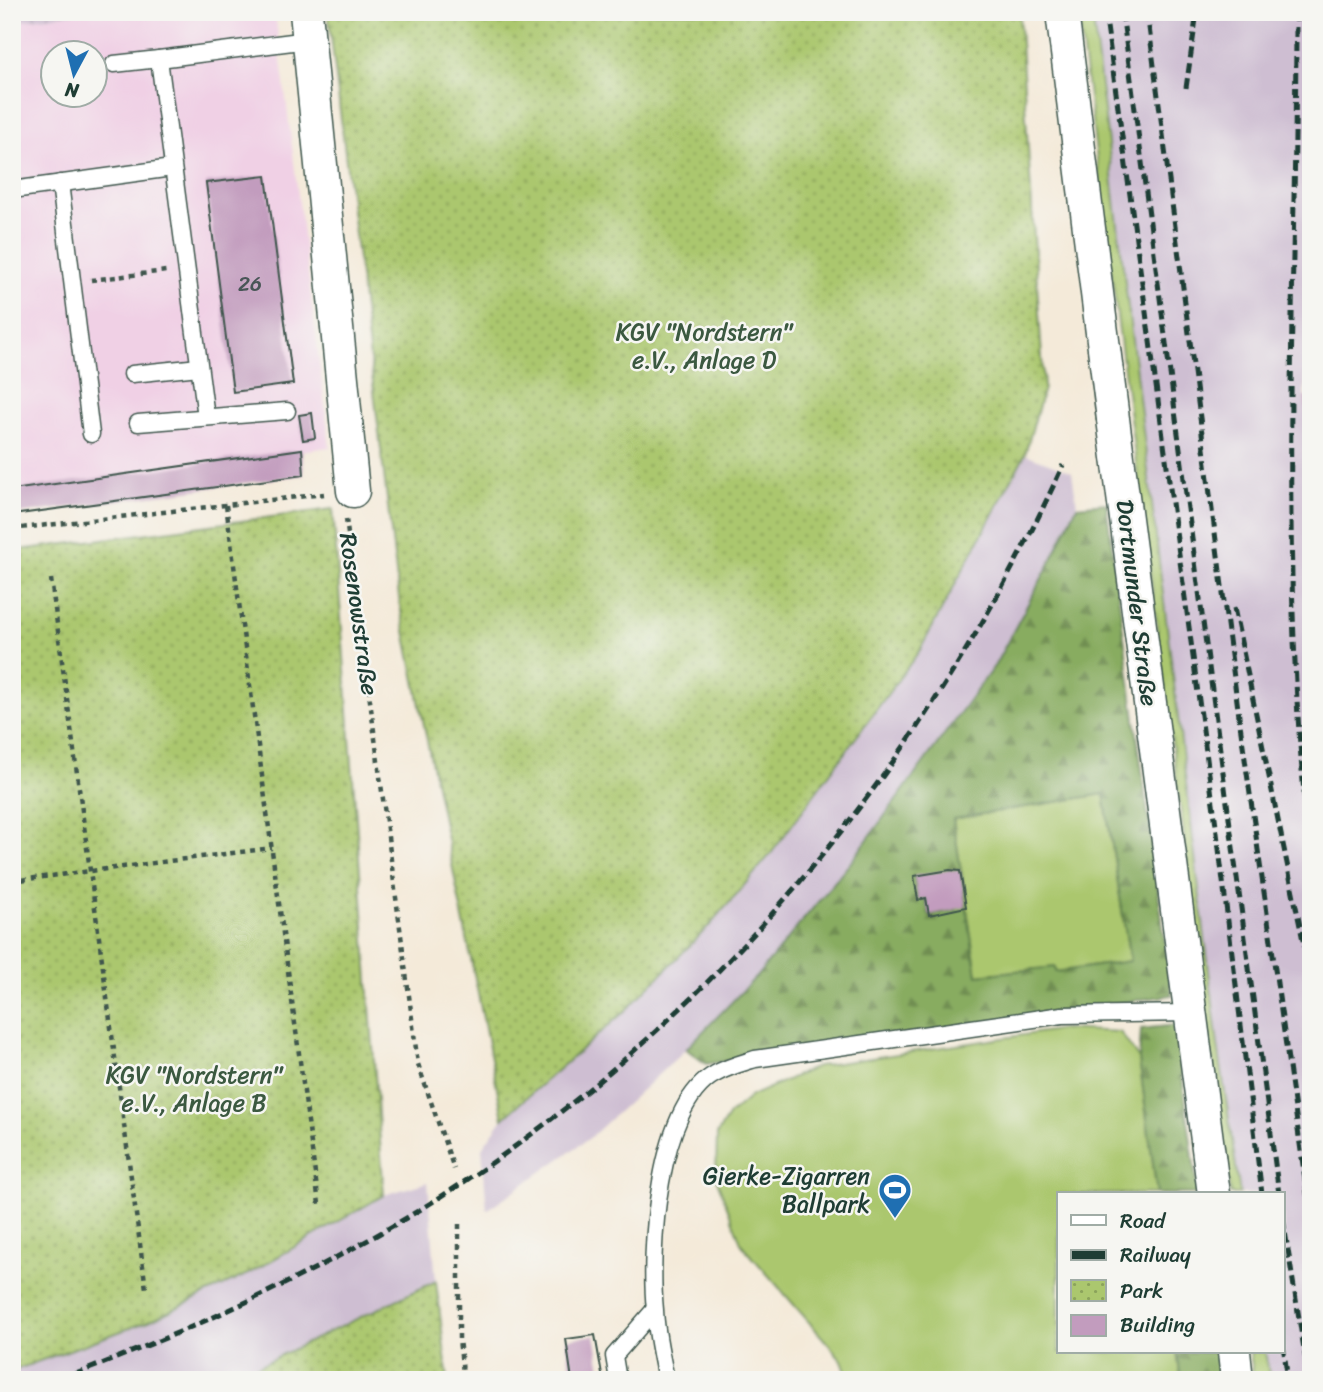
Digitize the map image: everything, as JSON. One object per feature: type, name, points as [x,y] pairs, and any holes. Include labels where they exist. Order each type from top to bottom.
[{"type":"street","name":"Dortmunder Straße","points":[[1062,12],[1214,1192]]},
{"type":"street","points":[[307,26],[353,491]]},
{"type":"street","points":[[1234,1354],[1237,1380]]},
{"type":"lane","points":[[114,64],[159,59],[307,26]]},
{"type":"lane","points":[[159,59],[184,269],[206,417]]},
{"type":"lane","points":[[12,190],[172,169]]},
{"type":"lane","points":[[60,183],[91,434]]},
{"type":"lane","points":[[132,374],[199,368]]},
{"type":"lane","points":[[138,423],[286,411]]},
{"type":"lane","points":[[666,1380],[654,1310],[656,1203],[668,1152],[684,1105],[713,1074],[755,1059],[1062,1016],[1190,1013]]},
{"type":"lane","points":[[618,1380],[614,1356],[654,1310]]},
{"type":"path","points":[[72,283],[184,269]]},
{"type":"path","points":[[12,529],[353,491]]},
{"type":"path","name":"Rosenowstraße","points":[[353,491],[345,513],[418,1064],[454,1169]]},
{"type":"path","points":[[226,505],[319,1204]]},
{"type":"path","points":[[51,579],[146,1289]]},
{"type":"path","points":[[12,881],[272,848]]},
{"type":"path","points":[[459,1224],[459,1340],[464,1380]]},
{"type":"shaded area","points":[[12,12],[84,12],[12,22]]},
{"type":"shaded area","points":[[84,12],[275,12],[330,447],[12,490],[12,22]]},
{"type":"shaded area","points":[[1078,12],[1311,12],[1311,310],[1304,397],[1311,457],[1311,1380],[1254,1380],[1250,1354],[1284,1354],[1284,1192],[1230,1192]]},
{"type":"shaded area","points":[[1025,454],[1072,472],[1077,506],[1050,563],[995,665],[851,862],[757,976],[686,1049],[591,1137],[487,1210],[482,1148],[503,1118],[624,1012],[711,924],[770,855],[920,650]]},
{"type":"shaded area","points":[[428,1182],[436,1281],[229,1380],[12,1380],[12,1371],[149,1321],[248,1274],[384,1195]]},
{"type":"green space","name":"KGV \"Nordstern\" e.V., Anlage D","points":[[328,12],[1019,12],[1044,388],[1025,454],[920,650],[770,855],[711,924],[624,1012],[503,1118],[400,606]]},
{"type":"green space","points":[[1078,12],[1092,12],[1218,1045],[1240,1192],[1230,1192]]},
{"type":"green space","points":[[1106,503],[1172,995],[706,1064],[686,1049],[757,976],[851,862],[995,665],[1050,563],[1077,506]],"holes":[[[1104,794],[1130,961],[1056,972],[1055,967],[977,975],[953,819]],[[914,876],[956,908],[956,910],[929,915],[926,898],[918,899]]]},
{"type":"green space","name":"KGV \"Nordstern\" e.V., Anlage B","points":[[333,509],[384,1195],[248,1274],[149,1321],[12,1371],[12,551]]},
{"type":"green space","points":[[1104,794],[1130,961],[1055,972],[1055,967],[977,975],[953,819]]},
{"type":"green space","points":[[1175,1025],[1198,1192],[1157,1192],[1139,1059],[1141,1029]]},
{"type":"green space","name":"Gierke-Zigarren Ballpark","points":[[1063,1029],[1120,1032],[1139,1059],[1157,1192],[1057,1192],[1057,1354],[1177,1354],[1181,1380],[849,1380],[842,1360],[742,1245],[716,1178],[717,1134],[729,1115],[751,1096],[818,1066]]},
{"type":"green space","points":[[436,1281],[448,1380],[229,1380]]},
{"type":"green space","points":[[1177,1354],[1219,1354],[1222,1380],[1181,1380]]},
{"type":"green space","points":[[1250,1354],[1265,1354],[1270,1380],[1254,1380]]},
{"type":"building","points":[[266,176],[293,384],[233,392],[206,183]]},
{"type":"building","points":[[1304,397],[1311,397],[1311,422],[1307,423]]},
{"type":"building","points":[[312,413],[315,438],[303,440],[299,415]]},
{"type":"building","points":[[302,449],[304,475],[12,515],[12,490]]},
{"type":"building","points":[[960,871],[966,907],[929,915],[926,898],[918,900],[914,876]]},
{"type":"building","points":[[595,1335],[603,1380],[572,1380],[566,1339]]},
{"type":"railway","points":[[1105,12],[1216,825],[1262,1192]]},
{"type":"railway","points":[[1122,12],[1279,1192]]},
{"type":"railway","points":[[1147,12],[1240,724],[1311,1221]]},
{"type":"railway","points":[[1186,88],[1197,12]]},
{"type":"railway","points":[[1296,12],[1291,541],[1294,647],[1311,858]]},
{"type":"railway","points":[[60,1380],[225,1312],[333,1259],[436,1200],[486,1167],[579,1098],[666,1022],[747,941],[822,855],[891,764],[955,668],[1012,569],[1063,465]]},
{"type":"railway","points":[[1234,608],[1311,979]]},
{"type":"railway","points":[[1284,1225],[1309,1380]]},
{"type":"railway","points":[[1284,1352],[1288,1380]]},
{"type":"place","name":"Gierke-Zigarren Ballpark","points":[[895,1220]]}]
